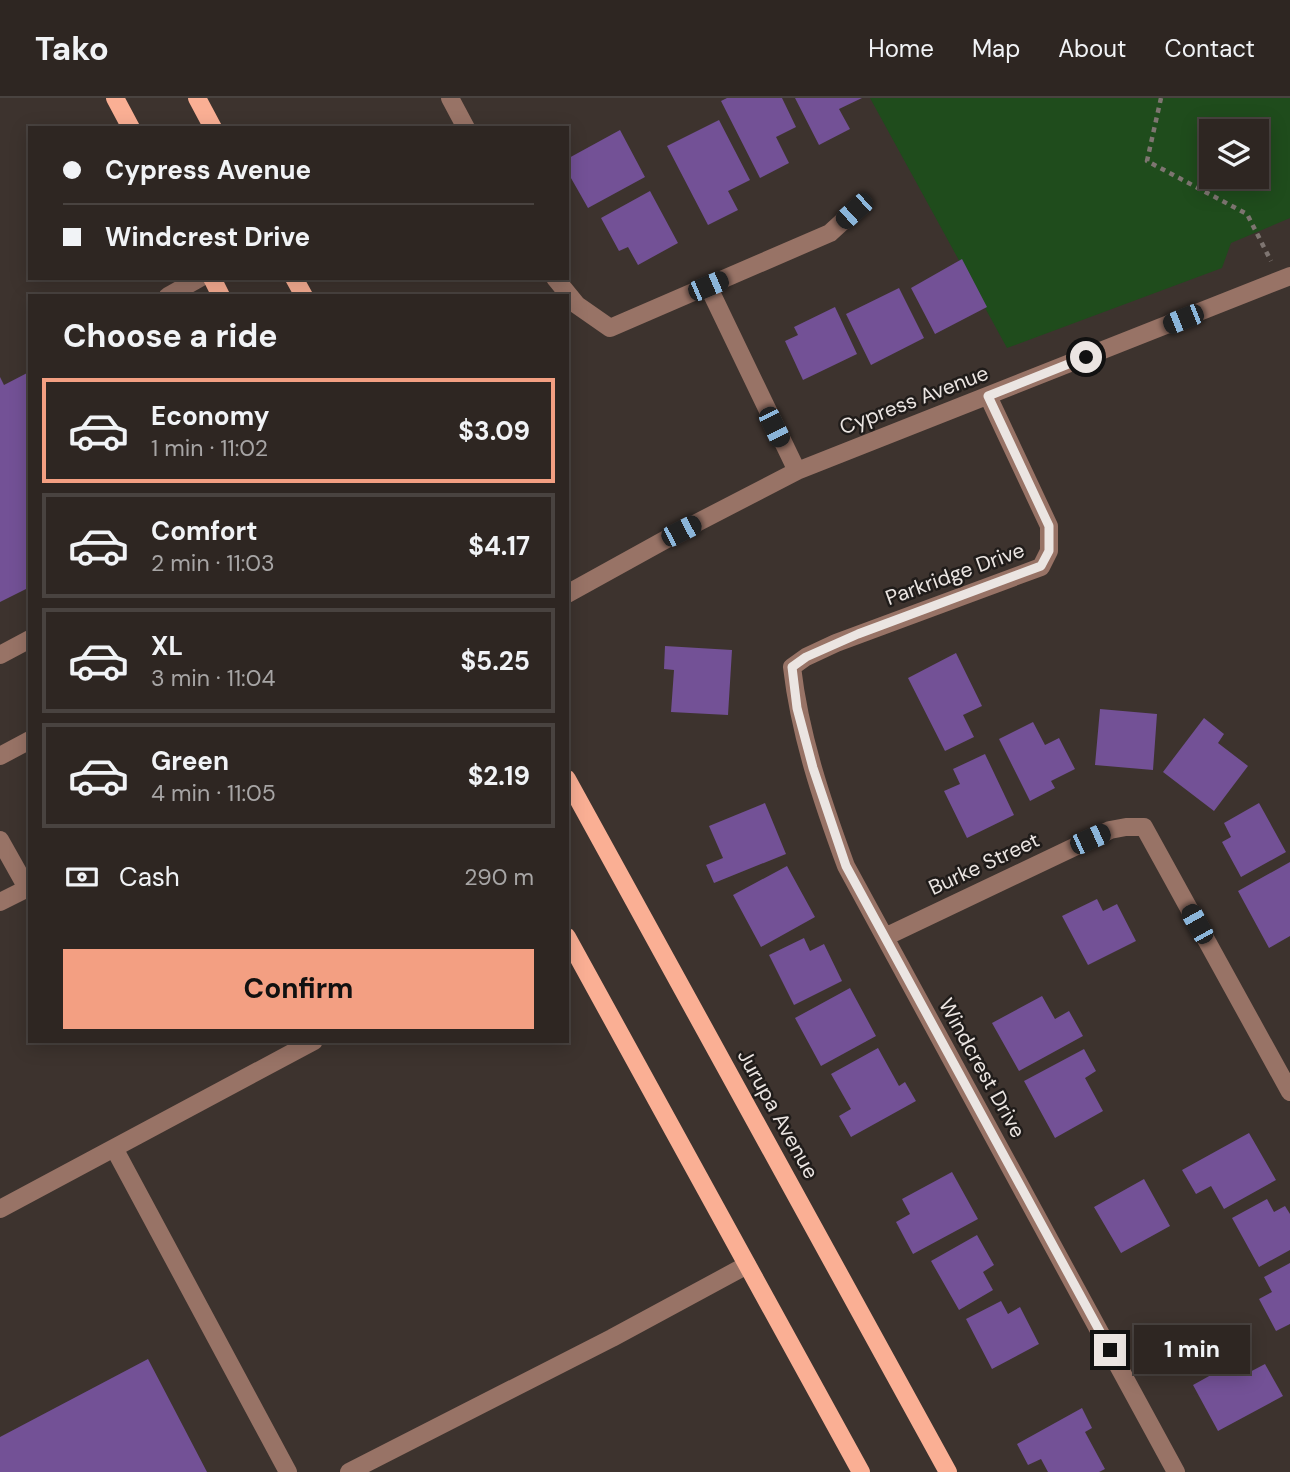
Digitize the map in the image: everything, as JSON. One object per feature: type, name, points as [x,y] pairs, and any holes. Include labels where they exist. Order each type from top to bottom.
[{"type":"main road","points":[[115,98],[130,126]]},
{"type":"main road","points":[[197,98],[212,126]]},
{"type":"main road","name":"Jurupa Avenue","points":[[569,783],[948,1472]]},
{"type":"main road","points":[[569,941],[861,1472]]},
{"type":"street","points":[[450,98],[465,126]]},
{"type":"street","points":[[569,295],[577,305],[610,328],[830,233],[854,211]]},
{"type":"street","name":"Cypress Avenue","points":[[569,593],[797,471],[1285,278]]},
{"type":"street","points":[[172,294],[197,280]]},
{"type":"street","points":[[557,280],[568,294]]},
{"type":"street","points":[[708,286],[797,471]]},
{"type":"street","name":"Parkridge Drive","points":[[792,667],[806,657],[858,634],[1041,566],[1049,551],[1049,526],[988,396]]},
{"type":"street","points":[[0,655],[28,640]]},
{"type":"street","name":"Windcrest Drive","points":[[792,667],[797,708],[831,826],[846,866],[1176,1472]]},
{"type":"street","points":[[0,756],[28,741]]},
{"type":"street","name":"Burke Street","points":[[885,937],[1110,830],[1144,827],[1290,1092]]},
{"type":"street","points":[[0,840],[28,888],[0,902]]},
{"type":"street","points":[[0,1209],[310,1043]]},
{"type":"street","points":[[114,1148],[288,1472]]},
{"type":"street","points":[[349,1472],[612,1338],[747,1265]]},
{"type":"path","points":[[1161,98],[1147,161],[1247,214],[1285,278]]},
{"type":"green space","points":[[870,98],[1290,98],[1290,218],[1231,243],[1222,268],[1007,348]]},
{"type":"building","points":[[727,98],[782,98],[796,127],[776,137],[789,163],[760,178],[721,101]]},
{"type":"building","points":[[795,98],[862,98],[839,109],[850,129],[819,145]]},
{"type":"building","points":[[719,120],[750,180],[728,191],[738,210],[708,225],[667,146]]},
{"type":"building","points":[[620,130],[645,177],[588,208],[569,175],[569,158]]},
{"type":"building","points":[[650,191],[678,243],[638,265],[628,247],[619,251],[601,218]]},
{"type":"building","points":[[962,259],[987,307],[935,334],[911,288]]},
{"type":"building","points":[[899,288],[924,338],[871,365],[846,314]]},
{"type":"building","points":[[835,307],[857,354],[803,380],[785,341],[798,335],[794,327]]},
{"type":"building","points":[[28,373],[28,588],[0,602],[0,377],[4,385]]},
{"type":"building","points":[[665,646],[732,650],[728,715],[671,712],[674,670],[664,669]]},
{"type":"building","points":[[956,653],[982,706],[963,715],[974,737],[945,751],[908,678]]},
{"type":"building","points":[[1100,709],[1157,714],[1153,770],[1095,765]]},
{"type":"building","points":[[1204,718],[1224,734],[1218,743],[1248,766],[1214,811],[1163,772]]},
{"type":"building","points":[[1033,722],[1045,745],[1059,738],[1075,769],[1051,781],[1055,788],[1030,801],[999,739]]},
{"type":"building","points":[[985,754],[1014,815],[967,838],[944,791],[960,784],[953,769]]},
{"type":"building","points":[[765,803],[786,854],[714,883],[706,865],[723,858],[709,826]]},
{"type":"building","points":[[1259,803],[1286,852],[1241,877],[1222,842],[1231,837],[1224,823]]},
{"type":"building","points":[[1290,862],[1290,936],[1269,948],[1238,891]]},
{"type":"building","points":[[787,866],[815,917],[761,947],[733,895]]},
{"type":"building","points":[[1097,899],[1103,911],[1117,904],[1136,941],[1088,965],[1062,916]]},
{"type":"building","points":[[804,938],[810,951],[824,944],[842,981],[794,1005],[769,955]]},
{"type":"building","points":[[850,988],[876,1036],[821,1066],[795,1018]]},
{"type":"building","points":[[1042,996],[1055,1019],[1069,1011],[1083,1036],[1019,1071],[992,1023]]},
{"type":"building","points":[[878,1048],[899,1086],[905,1082],[916,1101],[851,1137],[839,1116],[851,1109],[831,1074]]},
{"type":"building","points":[[1084,1049],[1096,1071],[1085,1078],[1103,1111],[1055,1138],[1024,1081]]},
{"type":"building","points":[[1249,1133],[1276,1180],[1224,1209],[1211,1186],[1196,1194],[1182,1170]]},
{"type":"building","points":[[952,1172],[978,1219],[913,1254],[896,1222],[910,1214],[902,1199]]},
{"type":"building","points":[[1144,1179],[1170,1226],[1121,1253],[1094,1207]]},
{"type":"building","points":[[1267,1199],[1274,1212],[1285,1206],[1290,1214],[1290,1250],[1259,1267],[1232,1218]]},
{"type":"building","points":[[977,1235],[994,1265],[983,1272],[993,1290],[959,1310],[931,1261]]},
{"type":"building","points":[[1290,1263],[1290,1324],[1276,1331],[1259,1299],[1272,1292],[1264,1277]]},
{"type":"building","points":[[1001,1301],[1008,1314],[1020,1307],[1039,1344],[992,1369],[966,1319]]},
{"type":"building","points":[[148,1359],[207,1472],[0,1472],[0,1437]]},
{"type":"building","points":[[1238,1360],[1246,1374],[1265,1364],[1283,1396],[1218,1431],[1193,1385]]},
{"type":"building","points":[[1082,1408],[1092,1428],[1085,1432],[1105,1469],[1099,1472],[1048,1472],[1041,1459],[1028,1465],[1017,1444]]},
{"type":"route","points":[[1086,357],[988,396],[1049,526],[1049,551],[1041,566],[858,634],[806,657],[792,667],[797,708],[813,768],[846,866],[1110,1350]]}]
